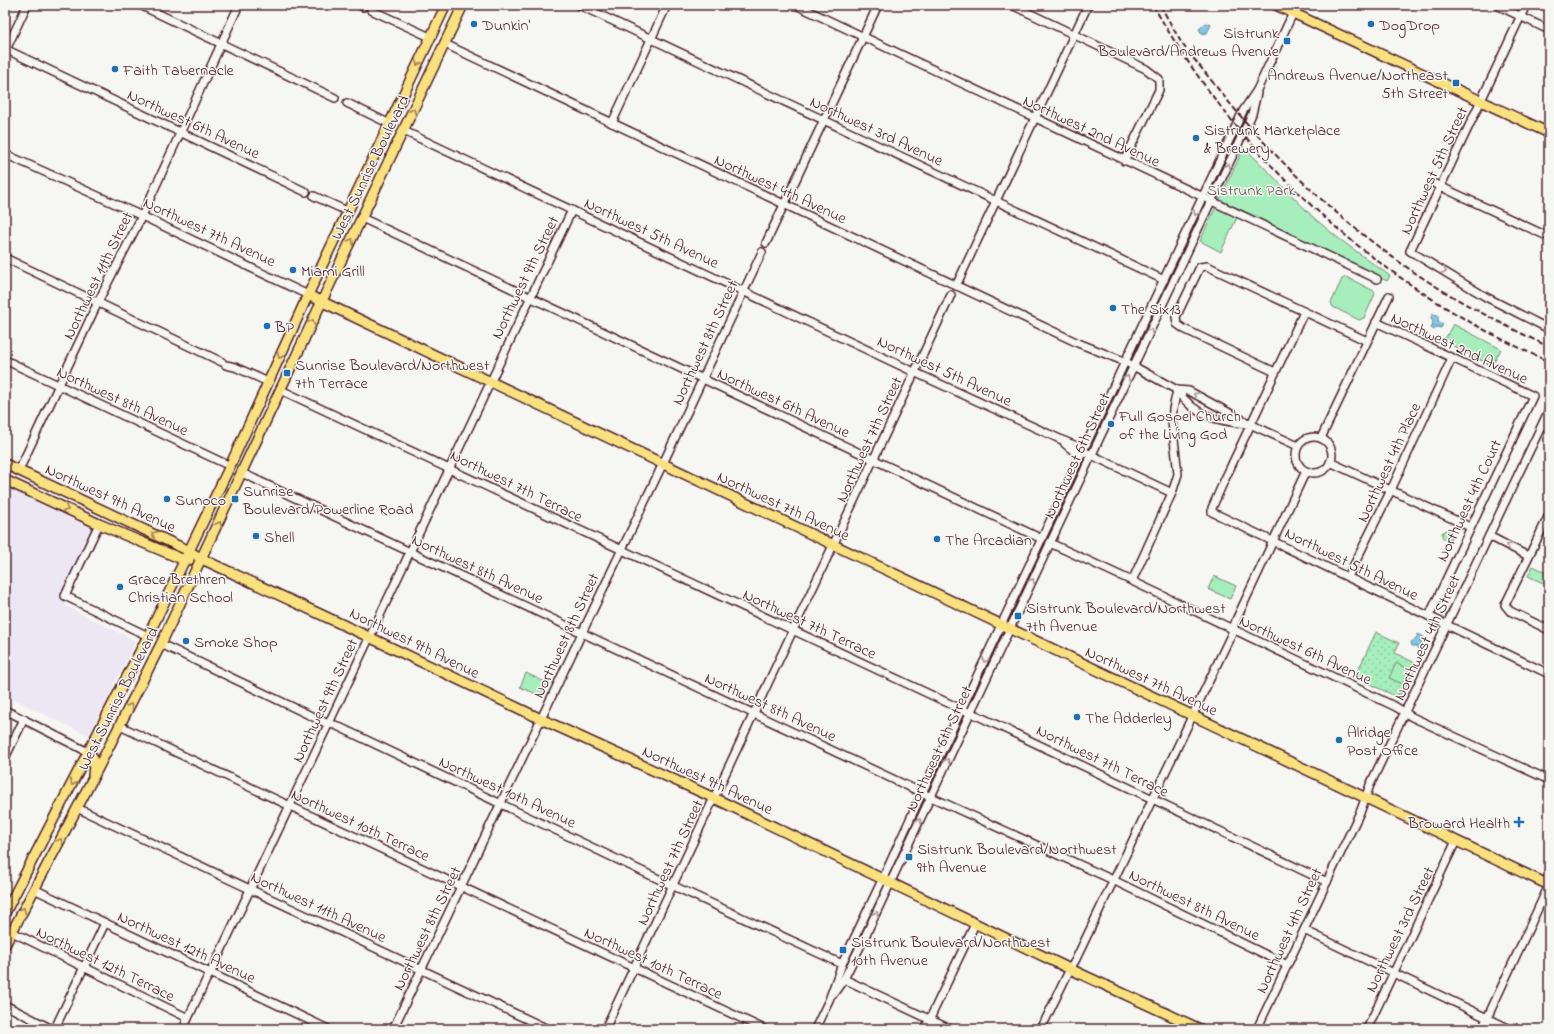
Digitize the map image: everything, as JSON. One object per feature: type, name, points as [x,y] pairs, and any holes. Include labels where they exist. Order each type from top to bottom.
[{"type":"main road","name":"West Sunrise Boulevard","points":[[5,913],[148,636],[230,466],[308,295],[446,5]]},
{"type":"main road","name":"West Sunrise Boulevard","points":[[5,945],[120,726],[161,644],[463,5]]},
{"type":"main road","points":[[1276,5],[1294,9],[1549,133]]},
{"type":"main road","points":[[398,108],[397,120],[399,126],[404,131]]},
{"type":"main road","name":"Northwest 7th Avenue","points":[[308,295],[1549,885]]},
{"type":"main road","name":"Northwest 9th Avenue","points":[[5,464],[189,551],[202,559],[541,719],[714,798],[887,880],[975,924],[1200,1029]]},
{"type":"main road","name":"Northwest 9th Avenue","points":[[5,480],[99,524],[184,560],[202,559]]},
{"type":"main road","points":[[88,752],[94,759],[93,778]]},
{"type":"street","points":[[5,50],[27,5]]},
{"type":"street","points":[[140,5],[335,98]]},
{"type":"street","name":"Northwest 11th Street","points":[[19,470],[98,302],[142,216],[239,5]]},
{"type":"street","name":"Northwest 3rd Avenue","points":[[579,5],[1164,280]]},
{"type":"street","points":[[612,123],[667,5]]},
{"type":"street","name":"Northwest 2nd Avenue","points":[[796,5],[1377,279]]},
{"type":"street","points":[[766,243],[878,5]]},
{"type":"street","points":[[1012,5],[1146,69],[1159,79],[1159,90],[1124,161]]},
{"type":"street","points":[[956,286],[1088,5]]},
{"type":"street","name":"Northwest 6th Street","points":[[815,1029],[829,1000],[842,964],[930,797],[970,712],[1042,539],[1246,106],[1257,90],[1294,9],[1301,5]]},
{"type":"street","points":[[1497,5],[1549,30]]},
{"type":"street","name":"Northwest 5th Street","points":[[1526,5],[1481,101],[1438,185],[1410,250],[1486,297],[1549,329]]},
{"type":"street","points":[[371,10],[430,37]]},
{"type":"street","name":"Northwest 4th Avenue","points":[[444,44],[1106,356],[1114,361],[1122,371]]},
{"type":"street","name":"Northwest 6th Avenue","points":[[5,50],[306,192]]},
{"type":"street","name":"Northwest 6th Street","points":[[829,1000],[844,979],[887,880],[922,793],[961,710],[1050,544],[1092,455],[1252,114],[1257,90]]},
{"type":"street","points":[[347,104],[390,124]]},
{"type":"street","name":"Northwest 5th Avenue","points":[[404,131],[914,372],[1079,447],[1083,451],[1172,493]]},
{"type":"street","name":"Northwest 7th Avenue","points":[[5,154],[142,216],[308,295]]},
{"type":"street","points":[[1438,185],[1549,237]]},
{"type":"street","points":[[314,196],[348,212]]},
{"type":"street","name":"Northwest 9th Street","points":[[183,1029],[251,889],[572,210]]},
{"type":"street","name":"Northwest 6th Avenue","points":[[362,218],[1042,539]]},
{"type":"street","name":"Northwest 8th Street","points":[[393,1029],[663,464],[762,252]]},
{"type":"street","points":[[5,258],[224,363],[268,382]]},
{"type":"street","points":[[1276,372],[1184,330],[1177,324],[1176,316],[1200,267],[1207,266],[1367,341]]},
{"type":"street","name":"Northwest 7th Street","points":[[605,1029],[952,294]]},
{"type":"street","points":[[1321,438],[1389,296]]},
{"type":"street","points":[[1250,424],[1304,312]]},
{"type":"street","name":"Northwest 2nd Avenue","points":[[1376,322],[1532,396]]},
{"type":"street","name":"Northwest 4th Avenue","points":[[1106,356],[1126,362],[1178,390],[1189,391],[1250,424],[1298,446]]},
{"type":"street","name":"Northwest 4th Place","points":[[1348,577],[1391,490],[1452,358]]},
{"type":"street","name":"Northwest 8th Avenue","points":[[5,360],[230,466]]},
{"type":"street","name":"Northwest 7th Terrace","points":[[281,390],[961,710],[970,712],[1327,882]]},
{"type":"street","points":[[1132,581],[1172,493],[1178,474],[1172,422],[1174,404],[1178,390]]},
{"type":"street","name":"Northwest 4th Avenue","points":[[1178,390],[1184,400],[1202,414],[1224,422],[1250,424]]},
{"type":"street","name":"Northwest 4th Court","points":[[1428,616],[1532,396]]},
{"type":"street","name":"Northwest 4th Street","points":[[1256,1029],[1327,882],[1549,410]]},
{"type":"street","name":"Northwest 5th Avenue","points":[[1250,424],[1212,508],[1212,512],[1549,674]]},
{"type":"street","points":[[1311,437],[1321,438],[1326,441],[1331,451],[1330,462],[1320,472],[1306,471],[1302,468],[1296,458],[1298,446],[1305,439],[1311,437]]},
{"type":"street","points":[[1330,462],[1470,527]]},
{"type":"street","points":[[1041,1029],[1070,969],[1076,961],[1233,630],[1236,620],[1306,471]]},
{"type":"street","name":"Northwest 8th Avenue","points":[[242,473],[930,797],[1114,880],[1287,965]]},
{"type":"street","points":[[1549,515],[1504,605],[1510,611],[1549,630]]},
{"type":"street","points":[[99,524],[65,596],[148,636]]},
{"type":"street","points":[[1489,536],[1528,556]]},
{"type":"street","name":"Northwest 6th Avenue","points":[[1050,544],[1132,581],[1549,780]]},
{"type":"street","name":"Northwest 10th Avenue","points":[[161,644],[328,724],[335,725],[842,964]]},
{"type":"street","points":[[5,710],[88,752]]},
{"type":"street","points":[[5,758],[24,719]]},
{"type":"street","name":"Northwest 10th Terrace","points":[[120,726],[461,888],[764,1029]]},
{"type":"street","name":"Northwest 11th Avenue","points":[[77,808],[548,1029]]},
{"type":"street","name":"Northwest 3rd Street","points":[[1367,1029],[1456,841]]},
{"type":"street","points":[[1482,1029],[1549,885]]},
{"type":"street","name":"Northwest 12th Avenue","points":[[34,889],[328,1029]]},
{"type":"street","points":[[56,1029],[56,1026],[105,923]]},
{"type":"street","points":[[925,1029],[975,924]]},
{"type":"street","points":[[1304,930],[1510,1029]]},
{"type":"street","name":"Northwest 12th Terrace","points":[[12,932],[188,1018]]},
{"type":"street","points":[[844,979],[950,1029]]},
{"type":"street","points":[[5,1005],[52,1029]]},
{"type":"shaded area","points":[[5,486],[101,533],[65,606],[136,641],[89,736],[5,695]]},
{"type":"green space","name":"Sistrunk Park","points":[[1244,147],[1314,218],[1338,238],[1390,276],[1387,281],[1240,211],[1221,252],[1200,241]]},
{"type":"green space","points":[[1346,277],[1374,291],[1375,294],[1364,318],[1359,320],[1333,307],[1331,303],[1342,279]]},
{"type":"green space","points":[[1453,324],[1501,349],[1492,366],[1444,341]]},
{"type":"green space","points":[[1445,530],[1449,530],[1451,531],[1451,539],[1445,540],[1442,537],[1442,533]]},
{"type":"green space","points":[[1533,566],[1549,574],[1549,586],[1528,576]]},
{"type":"green space","points":[[1214,576],[1236,586],[1230,599],[1208,589]]},
{"type":"green space","points":[[1376,632],[1399,643],[1395,653],[1417,664],[1404,692],[1395,696],[1355,677]]},
{"type":"green space","points":[[1396,663],[1409,670],[1403,684],[1389,678]]},
{"type":"green space","points":[[526,673],[547,683],[541,696],[520,687]]},
{"type":"water","points":[[1206,23],[1211,25],[1207,33],[1202,34],[1199,29]]},
{"type":"water","points":[[1433,314],[1438,315],[1438,321],[1443,324],[1441,328],[1437,327],[1434,330],[1431,328],[1433,323],[1431,317]]},
{"type":"water","points":[[1418,634],[1424,637],[1421,642],[1422,648],[1419,650],[1416,646],[1412,646],[1411,642],[1416,639]]},
{"type":"railway","points":[[1153,5],[1180,49],[1210,92],[1242,133],[1277,171],[1314,207],[1353,241],[1394,273],[1437,302],[1478,326],[1549,362]]},
{"type":"railway","points":[[1160,5],[1184,47],[1235,109],[1285,164],[1339,215],[1368,239],[1429,282],[1473,308],[1549,347]]},
{"type":"place","name":"Dunkin'","points":[[474,24]]},
{"type":"place","name":"DogDrop","points":[[1371,24]]},
{"type":"place","name":"Sistrunk Boulevard/Andrews Avenue","points":[[1287,41]]},
{"type":"place","name":"Faith Tabernacle","points":[[115,69]]},
{"type":"place","name":"Andrews Avenue/Northeast 5th Street","points":[[1456,83]]},
{"type":"place","name":"Sistrunk Marketplace & Brewery","points":[[1196,138]]},
{"type":"place","name":"Miami Grill","points":[[293,270]]},
{"type":"place","name":"The Six13","points":[[1113,308]]},
{"type":"place","name":"BP","points":[[267,326]]},
{"type":"place","name":"Sunrise Boulevard/Northwest 7th Terrace","points":[[287,373]]},
{"type":"place","name":"Full Gospel Church of the Living God","points":[[1111,424]]},
{"type":"place","name":"Sunoco","points":[[167,499]]},
{"type":"place","name":"Sunrise Boulevard/Powerline Road","points":[[235,499]]},
{"type":"place","name":"Shell","points":[[256,536]]},
{"type":"place","name":"The Arcadian","points":[[937,539]]},
{"type":"place","name":"Grace Brethren Christian School","points":[[120,587]]},
{"type":"place","name":"Sistrunk Boulevard/Northwest 7th Avenue","points":[[1018,616]]},
{"type":"place","name":"Smoke Shop","points":[[186,641]]},
{"type":"place","name":"The Adderley","points":[[1077,717]]},
{"type":"place","name":"Alridge Post Office","points":[[1339,740]]},
{"type":"place","name":"Broward Health","points":[[1519,822]]},
{"type":"place","name":"Sistrunk Boulevard/Northwest 9th Avenue","points":[[909,857]]},
{"type":"place","name":"Sistrunk Boulevard/Northwest 10th Avenue","points":[[843,950]]}]
